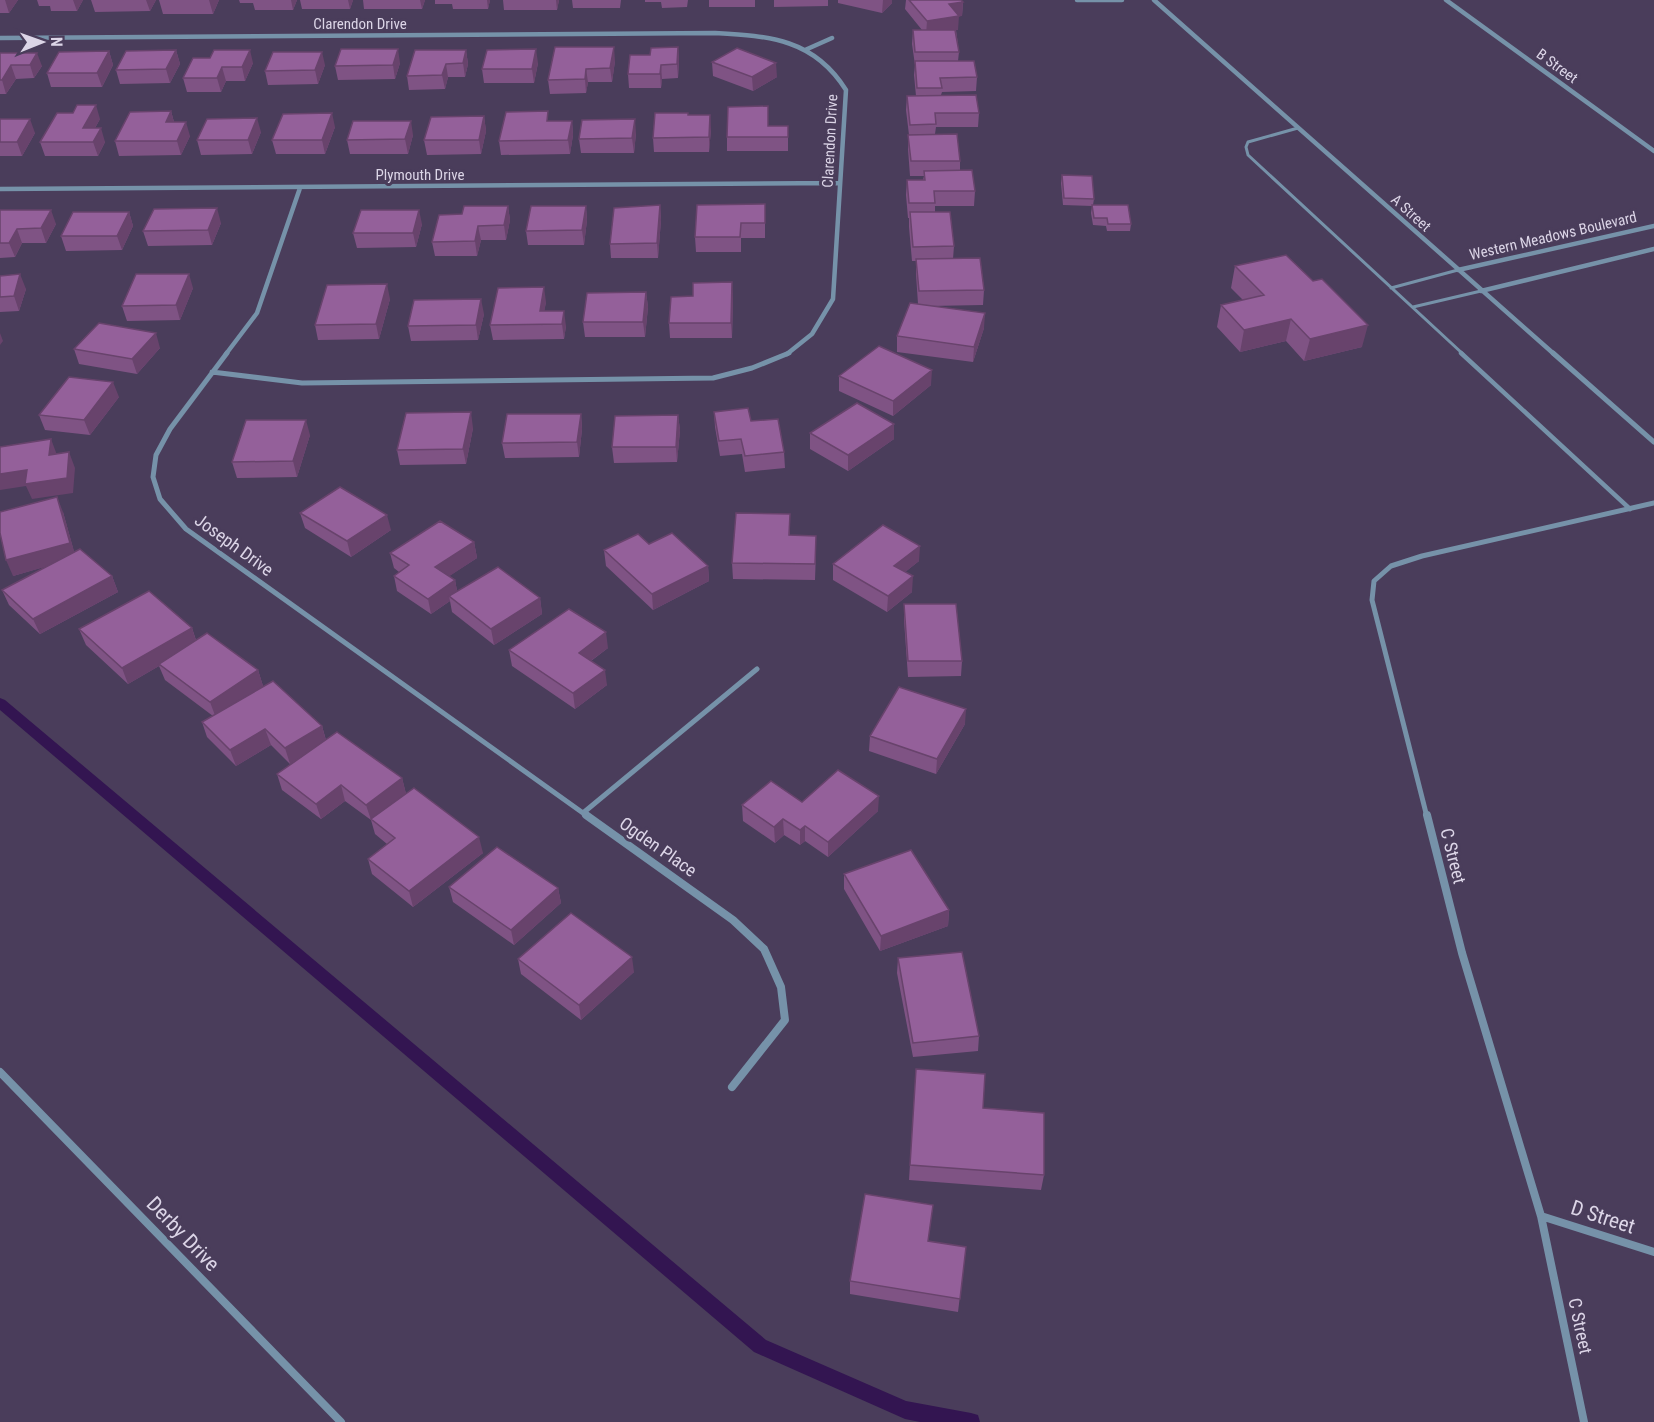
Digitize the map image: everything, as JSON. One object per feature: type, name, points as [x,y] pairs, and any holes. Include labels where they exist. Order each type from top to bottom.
[{"type":"street","points":[[1077,0],[1122,0]]},
{"type":"street","name":"A Street","points":[[1154,0],[1654,442]]},
{"type":"street","name":"B Street","points":[[1446,0],[1654,152]]},
{"type":"street","name":"Clarendon Drive","points":[[0,38],[715,33],[782,40],[806,50],[824,60],[838,73],[846,90],[833,299],[824,320],[808,338],[783,357],[753,368],[712,378],[302,383],[212,372]]},
{"type":"street","points":[[806,50],[832,38]]},
{"type":"street","name":"Plymouth Drive","points":[[0,189],[840,183]]},
{"type":"street","name":"Joseph Drive","points":[[300,188],[257,313],[170,429],[156,455],[153,477],[160,499],[186,529],[583,813]]},
{"type":"street","name":"Western Meadows Boulevard","points":[[1458,270],[1654,226]]},
{"type":"street","points":[[1481,291],[1654,249]]},
{"type":"street","name":"C Street","points":[[1584,1422],[1541,1216],[1462,953],[1372,600],[1374,581],[1391,566],[1422,556],[1654,503]]},
{"type":"street","points":[[583,813],[757,669]]},
{"type":"street","name":"Ogden Place","points":[[583,813],[734,920],[764,949],[781,987],[785,1020],[732,1087]]},
{"type":"street","name":"Derby Drive","points":[[0,1072],[341,1422]]},
{"type":"street","name":"D Street","points":[[1541,1216],[1654,1252]]},
{"type":"lane","points":[[1298,128],[1248,142],[1246,147],[1248,155],[1630,508]]},
{"type":"lane","points":[[1391,288],[1458,270]]},
{"type":"lane","points":[[1413,307],[1481,291]]},
{"type":"building","points":[[909,0],[961,0],[963,2],[949,4],[959,16],[927,21]]},
{"type":"building","points":[[913,30],[955,30],[959,52],[915,52]]},
{"type":"building","points":[[555,47],[614,47],[610,68],[586,69],[585,79],[548,80]]},
{"type":"building","points":[[678,47],[677,64],[661,65],[660,74],[628,74],[630,55],[650,55],[651,48]]},
{"type":"building","points":[[737,48],[776,63],[752,77],[712,62]]},
{"type":"building","points":[[341,49],[398,49],[393,65],[335,66]]},
{"type":"building","points":[[536,49],[532,69],[482,69],[487,50]]},
{"type":"building","points":[[176,50],[166,69],[116,70],[126,51]]},
{"type":"building","points":[[214,50],[250,50],[242,67],[222,67],[217,78],[183,78],[193,58],[210,58]]},
{"type":"building","points":[[415,50],[466,50],[463,63],[446,64],[442,75],[407,76]]},
{"type":"building","points":[[109,51],[97,73],[47,73],[59,52]]},
{"type":"building","points":[[273,52],[322,52],[315,70],[265,71]]},
{"type":"building","points":[[0,53],[37,53],[30,65],[11,65],[0,80]]},
{"type":"building","points":[[915,61],[974,61],[977,77],[940,78],[942,88],[917,88]]},
{"type":"building","points":[[976,95],[979,113],[935,113],[936,124],[910,125],[907,96]]},
{"type":"building","points":[[77,105],[96,105],[83,128],[101,128],[93,142],[40,142],[57,113],[73,113]]},
{"type":"building","points":[[768,106],[768,126],[788,126],[788,137],[727,137],[728,107]]},
{"type":"building","points":[[171,111],[166,122],[186,122],[177,141],[115,141],[130,112]]},
{"type":"building","points":[[548,111],[547,121],[572,121],[568,140],[499,141],[506,112]]},
{"type":"building","points":[[332,113],[322,140],[272,140],[283,114]]},
{"type":"building","points":[[655,113],[710,115],[709,137],[653,138]]},
{"type":"building","points":[[484,116],[479,140],[424,140],[431,117]]},
{"type":"building","points":[[257,118],[248,140],[197,140],[207,119]]},
{"type":"building","points":[[0,119],[30,119],[17,142],[0,142]]},
{"type":"building","points":[[635,119],[632,138],[579,139],[582,120]]},
{"type":"building","points":[[353,121],[411,121],[405,139],[347,140]]},
{"type":"building","points":[[957,134],[960,161],[911,161],[908,135]]},
{"type":"building","points":[[972,170],[975,191],[934,191],[935,203],[909,203],[907,180],[925,180],[924,171]]},
{"type":"building","points":[[1062,175],[1092,176],[1094,199],[1064,198]]},
{"type":"building","points":[[765,204],[765,223],[741,223],[740,237],[695,237],[697,205]]},
{"type":"building","points":[[660,205],[657,243],[610,244],[614,208]]},
{"type":"building","points":[[1092,205],[1128,205],[1131,224],[1108,224],[1107,218],[1094,218]]},
{"type":"building","points":[[464,206],[508,206],[504,225],[478,226],[475,241],[432,242],[439,215],[462,214]]},
{"type":"building","points":[[531,206],[586,206],[582,230],[526,231]]},
{"type":"building","points":[[217,208],[208,230],[143,231],[154,209]]},
{"type":"building","points":[[0,210],[51,210],[41,228],[17,229],[9,243],[0,243]]},
{"type":"building","points":[[361,210],[419,210],[413,233],[353,233]]},
{"type":"building","points":[[73,212],[129,212],[117,236],[61,236]]},
{"type":"building","points":[[910,212],[950,212],[954,246],[913,247]]},
{"type":"building","points":[[1286,255],[1313,281],[1322,279],[1368,325],[1310,339],[1291,319],[1244,330],[1221,305],[1264,295],[1235,266]]},
{"type":"building","points":[[980,258],[984,290],[919,291],[916,259]]},
{"type":"building","points":[[20,274],[14,296],[0,297],[0,276]]},
{"type":"building","points":[[136,274],[189,274],[176,305],[122,306]]},
{"type":"building","points":[[732,282],[731,323],[669,323],[671,297],[693,296],[693,283]]},
{"type":"building","points":[[387,284],[376,324],[315,325],[327,285]]},
{"type":"building","points":[[544,287],[540,311],[564,311],[562,324],[490,325],[498,288]]},
{"type":"building","points":[[646,292],[643,322],[583,322],[587,293]]},
{"type":"building","points":[[481,299],[476,325],[408,326],[414,300]]},
{"type":"building","points":[[910,303],[985,313],[974,347],[897,336]]},
{"type":"building","points":[[99,323],[156,333],[132,359],[74,349]]},
{"type":"building","points":[[879,346],[932,370],[893,401],[839,376]]},
{"type":"building","points":[[69,377],[113,382],[84,420],[39,415]]},
{"type":"building","points":[[857,403],[894,424],[848,455],[810,433]]},
{"type":"building","points":[[748,408],[751,421],[778,419],[784,452],[745,456],[741,439],[719,441],[714,412]]},
{"type":"building","points":[[471,412],[463,449],[397,450],[406,413]]},
{"type":"building","points":[[507,414],[581,414],[577,442],[502,443]]},
{"type":"building","points":[[678,415],[676,447],[612,447],[615,416]]},
{"type":"building","points":[[246,420],[306,420],[293,461],[232,462]]},
{"type":"building","points":[[51,439],[49,455],[69,452],[67,478],[25,484],[27,470],[0,474],[0,447]]},
{"type":"building","points":[[340,487],[387,515],[347,541],[300,513]]},
{"type":"building","points":[[57,497],[70,543],[6,560],[0,533],[0,512]]},
{"type":"building","points":[[736,513],[790,514],[789,535],[816,536],[815,564],[732,563]]},
{"type":"building","points":[[440,521],[474,542],[435,567],[455,580],[428,599],[394,576],[409,565],[390,553]]},
{"type":"building","points":[[883,525],[920,546],[894,566],[913,576],[888,596],[833,564]]},
{"type":"building","points":[[672,533],[708,566],[652,594],[604,550],[638,534],[649,544]]},
{"type":"building","points":[[80,549],[112,576],[33,619],[2,590]]},
{"type":"building","points":[[498,567],[540,598],[491,629],[449,596]]},
{"type":"building","points":[[149,591],[192,628],[122,668],[79,629]]},
{"type":"building","points":[[904,604],[956,604],[962,661],[908,661]]},
{"type":"building","points":[[569,609],[606,632],[579,653],[605,670],[573,693],[509,650]]},
{"type":"building","points":[[207,633],[258,670],[210,702],[159,664]]},
{"type":"building","points":[[273,681],[322,726],[285,748],[265,729],[230,750],[202,722]]},
{"type":"building","points":[[899,687],[966,709],[937,759],[870,736]]},
{"type":"building","points":[[337,732],[402,778],[366,805],[341,785],[316,804],[277,774]]},
{"type":"building","points":[[838,770],[879,796],[828,842],[805,826],[800,830],[783,819],[774,827],[742,805],[771,781],[802,802]]},
{"type":"building","points":[[414,788],[479,837],[409,891],[368,859],[395,838],[371,819]]},
{"type":"building","points":[[497,847],[558,888],[511,930],[449,887]]},
{"type":"building","points":[[911,850],[949,910],[881,936],[844,874]]},
{"type":"building","points":[[571,913],[632,957],[579,1005],[518,959]]},
{"type":"building","points":[[962,952],[979,1036],[913,1043],[898,958]]},
{"type":"building","points":[[916,1069],[985,1074],[983,1108],[1044,1113],[1044,1175],[910,1165]]},
{"type":"building","points":[[865,1194],[933,1205],[928,1241],[966,1247],[960,1299],[850,1281]]},
{"type":"waterway","points":[[0,703],[760,1346],[905,1410],[971,1422]]}]
